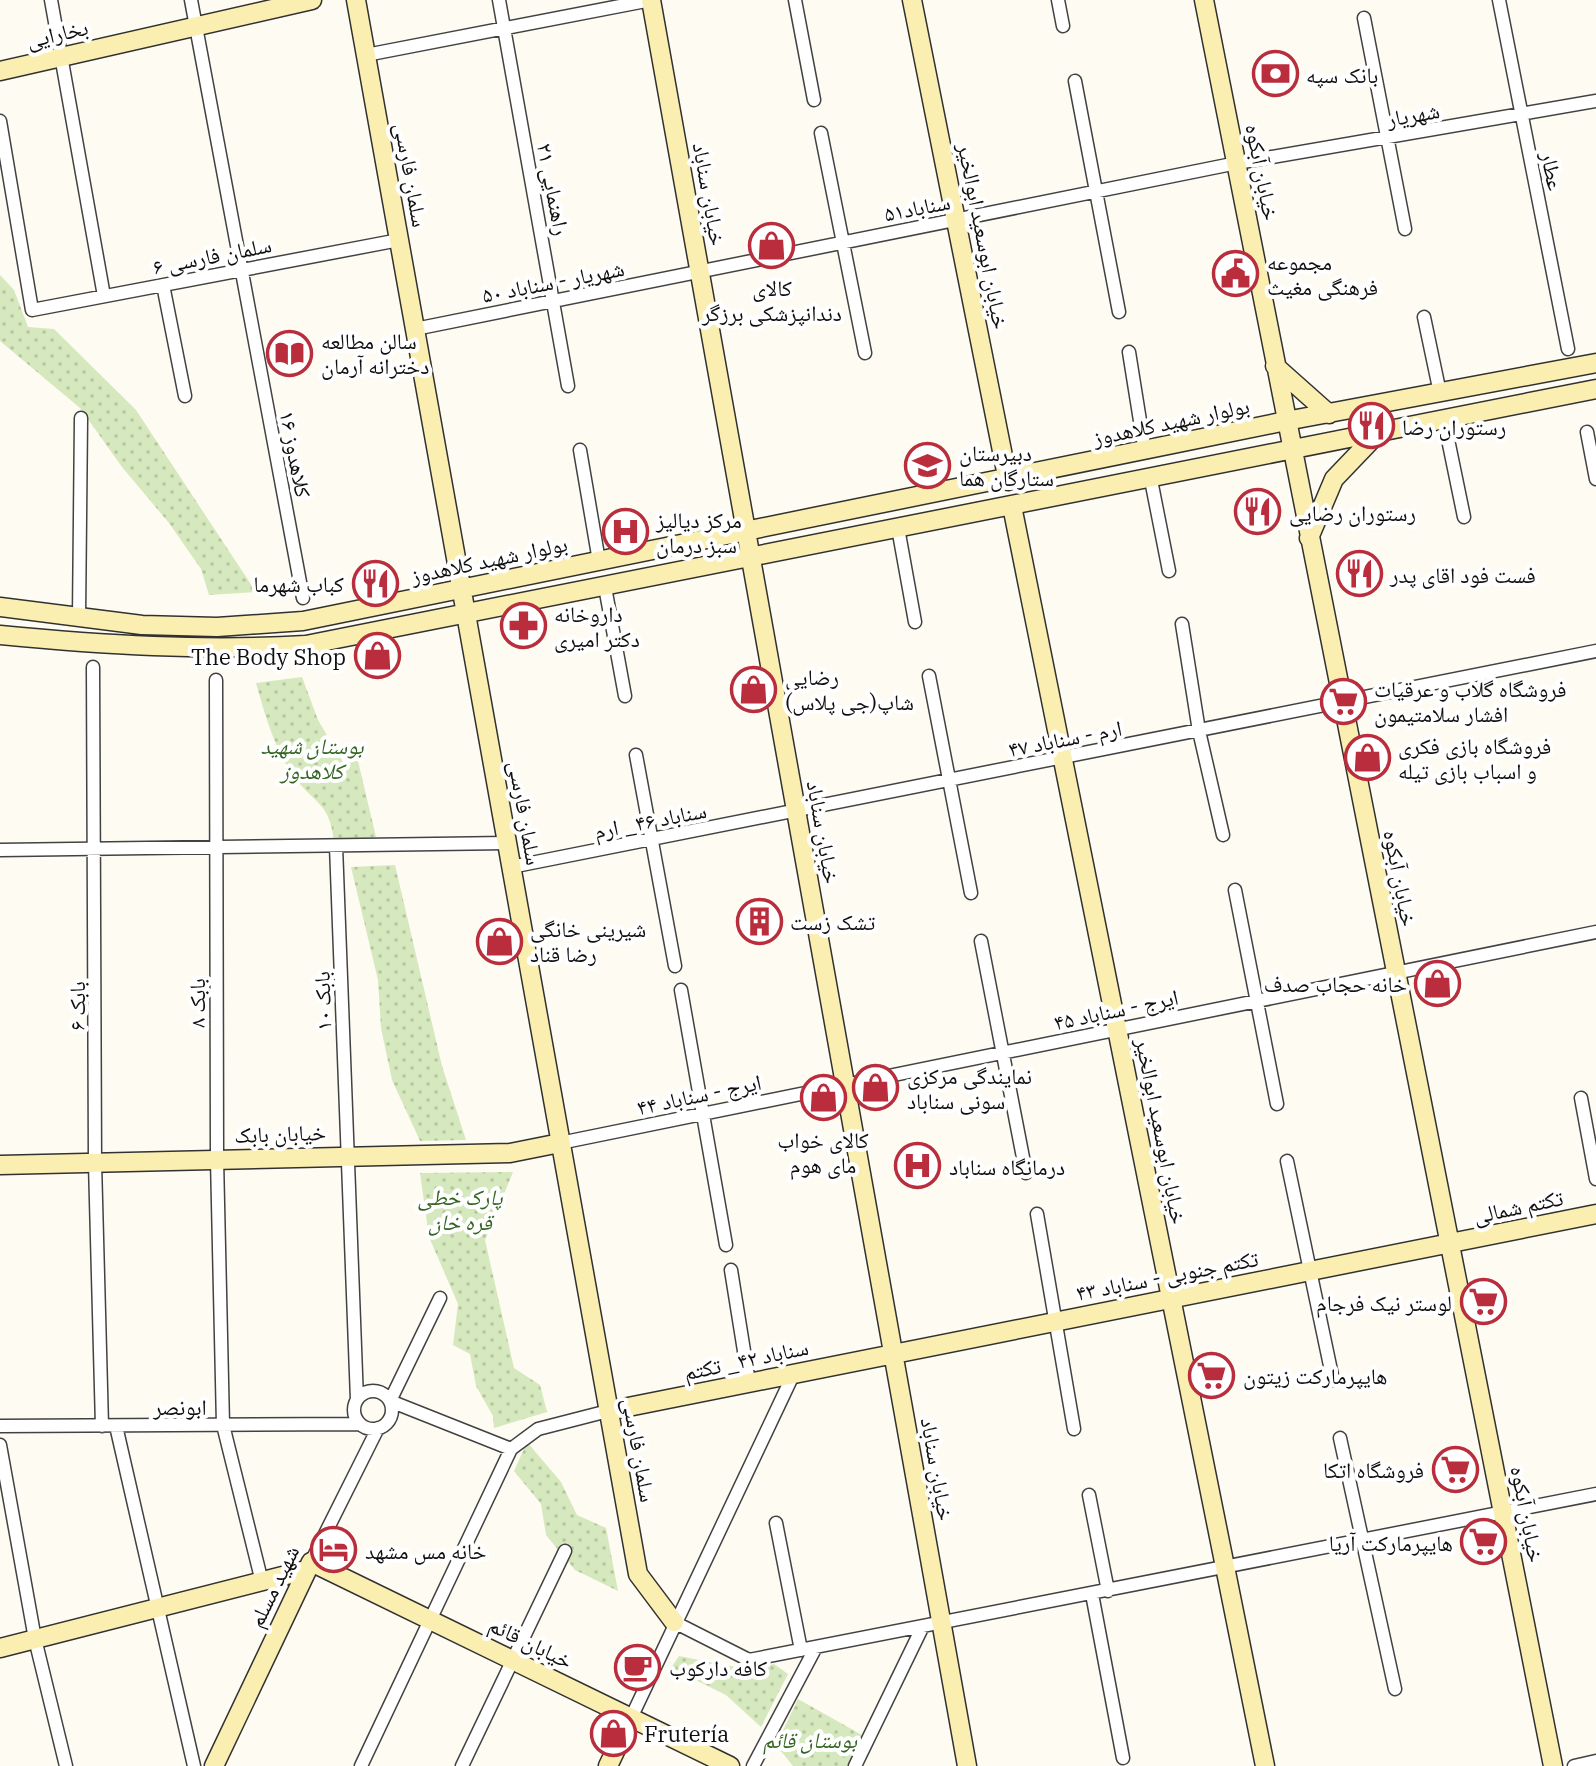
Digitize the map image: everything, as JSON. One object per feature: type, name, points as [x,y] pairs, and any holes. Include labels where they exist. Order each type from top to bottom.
[{"type":"main road","name":"بخارایی","points":[[0,71],[312,0]]},
{"type":"main road","name":"سلمان فارسی","points":[[356,0],[638,1574],[674,1622]]},
{"type":"main road","name":"خیابان سناباد","points":[[651,0],[967,1766]]},
{"type":"main road","name":"خیابان ابوسعید ابوالخیر","points":[[912,0],[1008,481]]},
{"type":"main road","name":"خیابان آبکوه","points":[[1204,0],[1553,1766]]},
{"type":"main road","name":"بولوار شهید کلاهدوز","points":[[0,607],[142,625],[231,626],[303,621],[1008,481],[1286,421],[1596,363]]},
{"type":"main road","points":[[1275,366],[1329,414]]},
{"type":"main road","points":[[0,635],[141,648],[217,650],[306,645],[1151,480],[1596,389]]},
{"type":"main road","points":[[1309,538],[1334,479],[1378,433]]},
{"type":"main road","name":"خیابان ابوسعید ابوالخیر","points":[[1012,506],[1265,1766]]},
{"type":"main road","name":"خیابان بابک","points":[[0,1165],[510,1153],[560,1143]]},
{"type":"main road","name":"تکتم شمالی","points":[[1450,1244],[1596,1214]]},
{"type":"main road","name":"تکتم جنوبی - سناباد ۴۳","points":[[893,1353],[1450,1244]]},
{"type":"main road","name":"سناباد ۴۲_ تکتم","points":[[608,1411],[893,1353]]},
{"type":"main road","points":[[0,1648],[262,1582],[308,1566]]},
{"type":"main road","name":"خیابان قائم","points":[[308,1566],[429,1620],[730,1766]]},
{"type":"main road","name":"شهید مسلم","points":[[214,1766],[308,1566]]},
{"type":"main road","points":[[608,1766],[631,1718]]},
{"type":"street","points":[[51,0],[104,296]]},
{"type":"street","name":"کلاهدوز ۱۶","points":[[191,0],[303,598]]},
{"type":"street","name":"راهنمایی ۲۱","points":[[499,0],[568,386]]},
{"type":"street","points":[[366,55],[651,0]]},
{"type":"street","points":[[795,0],[814,100]]},
{"type":"street","points":[[1058,0],[1063,26]]},
{"type":"street","name":"عطار","points":[[1499,0],[1568,349]]},
{"type":"street","points":[[1364,18],[1405,229]]},
{"type":"street","points":[[1075,81],[1119,312]]},
{"type":"street","name":"شهریار","points":[[1237,163],[1596,101]]},
{"type":"street","name":"سلمان فارسی ۶","points":[[0,121],[32,310],[399,240]]},
{"type":"street","points":[[821,133],[865,353]]},
{"type":"street","name":"سناباد۵۱","points":[[699,272],[1237,163]]},
{"type":"street","name":"شهریار - سناباد ۵۰","points":[[415,329],[699,272]]},
{"type":"street","points":[[163,285],[185,396]]},
{"type":"street","points":[[1424,317],[1440,393]]},
{"type":"street","points":[[1129,352],[1145,452]]},
{"type":"street","points":[[79,617],[81,418]]},
{"type":"street","points":[[1444,420],[1464,517]]},
{"type":"street","points":[[1587,432],[1596,479]]},
{"type":"street","points":[[580,450],[599,561]]},
{"type":"street","points":[[1151,480],[1169,571]]},
{"type":"street","points":[[898,528],[915,622]]},
{"type":"street","points":[[605,587],[625,696]]},
{"type":"street","points":[[1182,624],[1199,731],[1223,835]]},
{"type":"street","name":"ارم - سناباد ۴۷","points":[[796,810],[1596,651]]},
{"type":"street","name":"بابک ۶","points":[[93,667],[95,1163],[102,1426]]},
{"type":"street","points":[[929,676],[947,782],[971,893]]},
{"type":"street","name":"بابک ۸","points":[[216,680],[217,1159],[223,1425],[262,1582]]},
{"type":"street","points":[[636,755],[675,966]]},
{"type":"street","name":"سناباد ۴۶_ ارم","points":[[511,867],[796,810]]},
{"type":"street","points":[[0,850],[507,843]]},
{"type":"street","name":"بابک ۱۰","points":[[336,846],[357,1400]]},
{"type":"street","points":[[1235,890],[1277,1104]]},
{"type":"street","name":"ایرج - سناباد ۴۵","points":[[845,1084],[1596,932]]},
{"type":"street","points":[[981,941],[1026,1173]]},
{"type":"street","points":[[681,990],[726,1245]]},
{"type":"street","name":"ایرج - سناباد ۴۴","points":[[560,1143],[845,1084]]},
{"type":"street","points":[[1581,1098],[1596,1179]]},
{"type":"street","points":[[1287,1161],[1333,1380]]},
{"type":"street","points":[[1037,1214],[1074,1429]]},
{"type":"street","points":[[731,1270],[749,1382]]},
{"type":"street","points":[[440,1298],[390,1401],[390,1418],[378,1428],[360,1424],[354,1412],[357,1400],[371,1391],[383,1393],[390,1401],[511,1449]]},
{"type":"street","points":[[631,1718],[794,1373]]},
{"type":"street","points":[[361,1766],[511,1449],[538,1429],[608,1411]]},
{"type":"street","name":"ابونصر","points":[[0,1426],[360,1424]]},
{"type":"street","points":[[116,1426],[194,1766]]},
{"type":"street","name":"شهید مسلم","points":[[308,1566],[378,1428]]},
{"type":"street","points":[[1340,1438],[1395,1689]]},
{"type":"street","points":[[0,1445],[35,1639],[66,1766]]},
{"type":"street","points":[[674,1622],[749,1660],[1596,1494]]},
{"type":"street","points":[[1089,1495],[1108,1591]]},
{"type":"street","points":[[776,1523],[801,1650]]},
{"type":"street","points":[[462,1766],[565,1551]]},
{"type":"street","points":[[1092,1594],[1123,1758]]},
{"type":"street","points":[[855,1766],[922,1628]]},
{"type":"street","points":[[753,1766],[816,1647]]},
{"type":"street","points":[[1574,1766],[1596,1761]]},
{"type":"green space","points":[[0,275],[14,290],[28,327],[54,329],[136,410],[256,592],[209,595],[201,569],[80,408],[0,341]]},
{"type":"green space","name":"بوستان شهید کلاهدوز","points":[[302,677],[318,720],[343,762],[358,761],[376,837],[334,841],[324,810],[293,775],[280,753],[256,683]]},
{"type":"green space","name":"پارک خطی قره خان","points":[[395,865],[442,1066],[466,1140],[420,1141],[392,1080],[381,1028],[378,980],[351,867]]},
{"type":"green space","name":"پارک خطی قره خان","points":[[513,1172],[485,1240],[514,1368],[540,1385],[547,1412],[494,1428],[493,1416],[476,1386],[470,1354],[453,1345],[458,1304],[429,1237],[420,1173]]},
{"type":"green space","points":[[527,1442],[561,1482],[577,1515],[606,1528],[618,1591],[575,1570],[546,1535],[541,1504],[514,1471]]},
{"type":"green space","name":"بوستان قائم","points":[[679,1656],[746,1669],[774,1664],[788,1674],[761,1727],[726,1695],[671,1668]]},
{"type":"green space","name":"بوستان قائم","points":[[798,1699],[862,1735],[848,1766],[793,1766],[776,1745]]},
{"type":"place","name":"بانک سپه","points":[[1275,74]]},
{"type":"place","name":"کالای دندانپزشکی برزگر","points":[[772,246]]},
{"type":"place","name":"مجموعه فرهنگی مغیث","points":[[1236,274]]},
{"type":"place","name":"سالن مطالعه دخترانه آرمان","points":[[290,353]]},
{"type":"place","name":"رستوران رضا","points":[[1371,426]]},
{"type":"place","name":"دبیرستان ستارگان هما","points":[[928,465]]},
{"type":"place","name":"رستوران رضایی","points":[[1258,512]]},
{"type":"place","name":"مرکز دیالیز سبز درمان","points":[[625,532]]},
{"type":"place","name":"فست فود اقای پدر","points":[[1359,574]]},
{"type":"place","name":"کباب شهرما","points":[[375,583]]},
{"type":"place","name":"داروخانه دکتر امیرى","points":[[523,626]]},
{"type":"place","name":"The Body Shop","points":[[377,656]]},
{"type":"place","name":"رضایی شاپ(جی پلاس)","points":[[754,689]]},
{"type":"place","name":"فروشگاه گلاب و عرقیات افشار سلامتیمون","points":[[1343,701]]},
{"type":"place","name":"فروشگاه بازی فکری و اسباب بازی تیله","points":[[1367,758]]},
{"type":"place","name":"تشک زست","points":[[759,921]]},
{"type":"place","name":"شیرینی خانگی رضا قناد","points":[[499,941]]},
{"type":"place","name":"خانه حجاب صدف","points":[[1438,983]]},
{"type":"place","name":"نمایندگی مرکزی سونی سناباد","points":[[876,1088]]},
{"type":"place","name":"کالای خواب مای هوم","points":[[823,1098]]},
{"type":"place","name":"درمانگاه سناباد","points":[[918,1166]]},
{"type":"place","name":"لوستر نیک فرجام","points":[[1483,1302]]},
{"type":"place","name":"هایپرمارکت زیتون","points":[[1212,1375]]},
{"type":"place","name":"فروشگاه اتکا","points":[[1455,1469]]},
{"type":"place","name":"هایپرمارکت آریا","points":[[1484,1542]]},
{"type":"place","name":"خانه مس مشهد","points":[[334,1550]]},
{"type":"place","name":"کافه دارکوب","points":[[638,1667]]},
{"type":"place","name":"Frutería","points":[[613,1733]]}]
